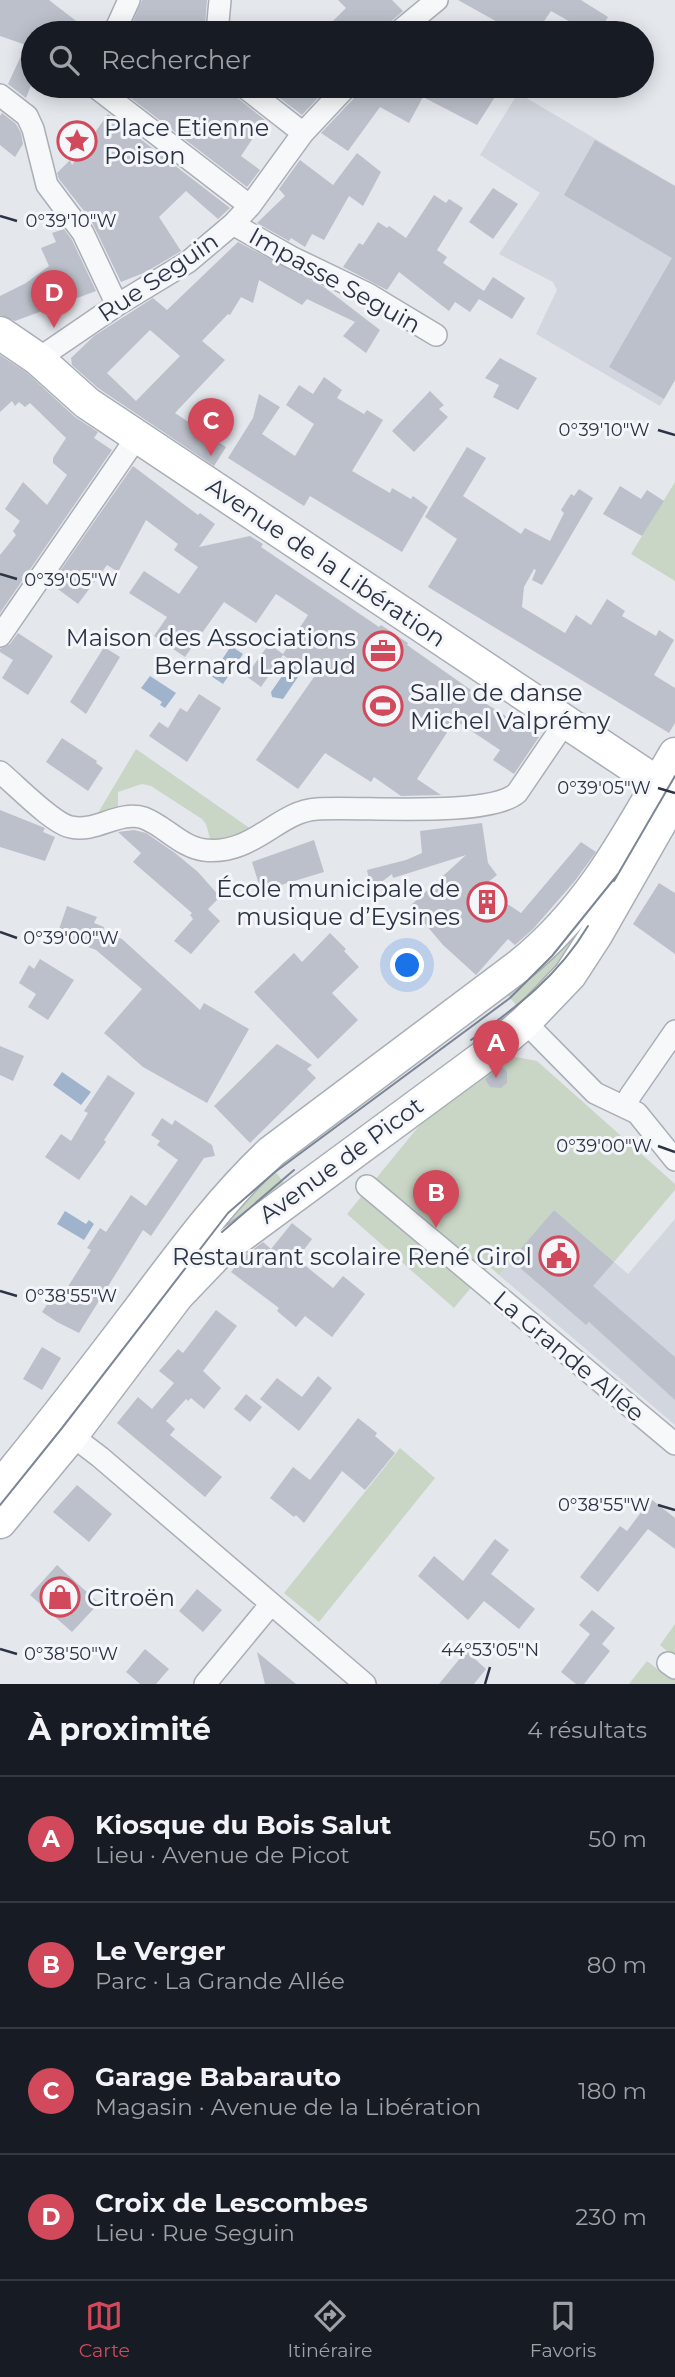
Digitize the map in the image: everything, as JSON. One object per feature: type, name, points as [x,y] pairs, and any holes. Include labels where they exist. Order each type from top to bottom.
[{"type":"street","points":[[119,21],[129,0]]},
{"type":"street","points":[[218,21],[219,0]]},
{"type":"street","points":[[412,21],[437,0]]},
{"type":"street","points":[[0,95],[27,116],[33,129],[47,185],[83,233],[117,305]]},
{"type":"street","points":[[110,98],[250,206]]},
{"type":"street","points":[[258,98],[303,133]]},
{"type":"street","name":"Rue Seguin","points":[[38,359],[117,305],[188,262],[233,224],[250,206],[303,133],[336,98]]},
{"type":"street","name":"Impasse Seguin","points":[[233,224],[291,257],[368,294],[436,335]]},
{"type":"street","name":"Avenue de la Libération","points":[[0,333],[38,359],[87,403],[669,792]]},
{"type":"street","points":[[0,636],[137,437]]},
{"type":"street","points":[[0,772],[64,825],[83,828],[129,816],[141,817],[201,850],[227,850],[313,809],[442,809],[507,800],[517,793],[566,722]]},
{"type":"street","points":[[669,792],[675,754]]},
{"type":"street","name":"Avenue de Picot","points":[[4,1500],[177,1296],[220,1251],[490,1052],[525,1023],[570,975],[584,955],[669,792]]},
{"type":"street","name":"Avenue de Picot","points":[[63,1428],[197,1232],[241,1181],[271,1152],[520,965],[557,933],[669,792]]},
{"type":"street","points":[[525,1023],[595,1093],[637,1113],[675,1160]]},
{"type":"street","points":[[627,1107],[630,1096],[675,1031]]},
{"type":"street","name":"La Grande Allée","points":[[367,1186],[675,1444]]},
{"type":"street","points":[[63,1428],[365,1684]]},
{"type":"street","points":[[205,1684],[271,1604]]},
{"type":"shaded area","points":[[515,98],[526,98],[675,186],[675,380],[660,406],[536,334],[557,290],[553,282],[499,254],[540,193],[480,155]]},
{"type":"shaded area","points":[[554,1210],[628,1274],[675,1219],[675,1425],[499,1275]]},
{"type":"green space","points":[[675,482],[675,581],[631,554]]},
{"type":"green space","points":[[136,749],[251,829],[231,840],[211,842],[202,819],[151,786],[142,784],[118,792],[118,808],[98,813]]},
{"type":"green space","points":[[576,921],[590,931],[520,1010],[507,994]]},
{"type":"green space","points":[[511,1056],[537,1061],[675,1184],[675,1190],[614,1262],[554,1210],[499,1275],[489,1266],[454,1308],[347,1214],[428,1115]]},
{"type":"green space","points":[[272,1167],[284,1183],[214,1246],[224,1209]]},
{"type":"green space","points":[[400,1448],[435,1478],[319,1622],[284,1593]]},
{"type":"green space","points":[[675,1624],[675,1684],[629,1684],[647,1661],[661,1672],[673,1656],[660,1645]]},
{"type":"water","points":[[231,646],[243,654],[223,684],[211,676]]},
{"type":"water","points":[[289,666],[295,666],[300,674],[283,699],[272,697],[271,692]]},
{"type":"water","points":[[150,676],[176,693],[165,708],[160,705],[162,702],[141,688]]},
{"type":"water","points":[[62,1072],[91,1092],[81,1105],[53,1085]]},
{"type":"water","points":[[65,1211],[86,1224],[89,1220],[94,1224],[84,1240],[57,1224]]},
{"type":"building","points":[[0,0],[49,0],[76,21],[21,21],[21,43],[0,36]]},
{"type":"building","points":[[142,0],[207,0],[205,21],[133,21]]},
{"type":"building","points":[[338,0],[392,0],[403,11],[391,21],[333,21],[346,8]]},
{"type":"building","points":[[458,0],[581,0],[608,17],[606,21],[569,21],[551,11],[544,21],[496,21]]},
{"type":"building","points":[[21,56],[21,94],[8,84]]},
{"type":"building","points":[[131,98],[238,98],[265,120],[241,156],[260,170],[247,187]]},
{"type":"building","points":[[280,98],[318,98],[302,115]]},
{"type":"building","points":[[354,98],[422,98],[409,123],[380,107],[348,151],[321,133]]},
{"type":"building","points":[[425,98],[494,98],[477,125]]},
{"type":"building","points":[[2,113],[16,124],[21,133],[23,144],[15,157],[0,145]]},
{"type":"building","points":[[108,114],[230,208],[218,219],[186,191],[159,217],[181,251],[146,272],[121,282],[91,220],[57,173],[70,160],[72,165]]},
{"type":"building","points":[[595,140],[675,186],[675,380],[664,399],[609,367],[672,258],[564,195]]},
{"type":"building","points":[[357,153],[381,172],[363,206],[349,196],[324,240],[312,234],[305,247],[257,223],[285,196],[279,189],[300,160],[333,185]]},
{"type":"building","points":[[493,188],[518,204],[493,239],[469,222]]},
{"type":"building","points":[[434,195],[446,203],[449,199],[463,208],[437,250],[447,257],[443,263],[484,291],[493,277],[525,298],[512,319],[479,299],[470,312],[455,302],[449,311],[399,272],[387,290],[343,267],[359,243],[363,245],[378,222],[406,238]]},
{"type":"building","points":[[64,229],[96,291],[15,321],[0,315],[0,296],[26,283],[49,266],[41,248],[56,242],[52,233]]},
{"type":"building","points":[[238,242],[324,287],[380,330],[366,353],[343,336],[355,322],[307,299],[302,305],[259,280],[253,303],[241,297],[230,315],[202,341],[225,360],[175,413],[226,447],[214,466],[98,388],[72,365],[71,358],[94,336],[153,298],[167,310]],"holes":[[[150,330],[180,356],[136,401],[107,373]]]},
{"type":"building","points":[[0,355],[27,373],[75,417],[98,432],[94,438],[112,450],[0,613],[0,555],[16,535],[13,531],[20,521],[5,509],[23,482],[47,505],[67,475],[53,463],[53,458],[66,438],[30,403],[25,407],[19,402],[15,406],[12,401],[0,412]]},
{"type":"building","points":[[500,358],[537,378],[518,410],[493,397],[499,385],[485,378]]},
{"type":"building","points":[[324,377],[342,390],[337,398],[364,414],[367,410],[383,420],[352,471],[390,493],[392,488],[411,499],[413,496],[428,507],[402,552],[310,496],[304,506],[228,458],[253,418],[259,394],[280,407],[262,434],[295,456],[314,424],[286,405],[299,385],[313,394]]},
{"type":"building","points":[[430,391],[444,405],[439,409],[448,417],[414,452],[392,431]]},
{"type":"building","points":[[467,447],[486,458],[463,496],[521,534],[525,528],[550,541],[564,513],[561,510],[571,494],[574,496],[579,489],[593,498],[542,585],[532,580],[536,570],[534,569],[524,587],[522,607],[565,633],[576,615],[591,625],[607,599],[625,611],[622,616],[656,636],[659,630],[674,640],[654,675],[675,688],[675,723],[669,733],[428,587],[457,539],[425,517]]},
{"type":"building","points":[[133,466],[198,515],[200,513],[215,524],[199,547],[250,536],[263,544],[261,547],[379,627],[381,625],[408,643],[407,645],[471,690],[469,693],[539,737],[514,774],[493,760],[500,750],[455,720],[417,779],[441,795],[401,796],[374,777],[371,782],[325,753],[298,789],[256,760],[314,677],[283,655],[261,687],[246,676],[269,644],[283,654],[308,615],[276,594],[256,623],[224,602],[185,657],[154,636],[167,617],[129,593],[144,571],[179,594],[198,567],[174,550],[178,544],[146,520],[118,572],[107,565],[78,604],[51,584]]},
{"type":"building","points":[[620,486],[641,499],[647,490],[664,501],[642,536],[603,514]]},
{"type":"building","points":[[18,633],[53,656],[28,695],[2,678],[13,660],[0,652],[0,649],[10,644]]},
{"type":"building","points":[[104,647],[120,657],[86,714],[70,702]]},
{"type":"building","points":[[199,694],[221,708],[187,762],[149,736],[159,722],[168,728],[180,708],[187,712]]},
{"type":"building","points":[[62,738],[97,761],[103,768],[88,791],[46,762]]},
{"type":"building","points":[[0,810],[45,828],[43,832],[55,837],[45,861],[0,847]]},
{"type":"building","points":[[482,823],[488,863],[497,875],[482,887],[521,913],[581,842],[596,852],[533,929],[515,945],[508,939],[476,975],[443,945],[410,906],[466,855],[393,878],[392,874],[371,890],[367,870],[422,853],[420,831]]},
{"type":"building","points":[[134,830],[146,833],[175,853],[198,872],[220,897],[208,909],[220,921],[191,954],[174,941],[193,919],[190,915],[192,913],[133,862],[141,853],[118,832]]},
{"type":"building","points":[[314,840],[324,872],[261,891],[252,862]]},
{"type":"building","points":[[659,883],[675,893],[675,954],[633,924]]},
{"type":"building","points":[[67,906],[97,917],[94,923],[104,927],[103,932],[122,939],[200,1010],[204,1003],[249,1029],[207,1103],[143,1067],[104,1033],[142,989],[96,950],[57,935]]},
{"type":"building","points":[[330,933],[359,967],[332,993],[358,1020],[318,1059],[254,992],[294,953],[302,962]]},
{"type":"building","points":[[40,959],[74,980],[48,1020],[28,1007],[36,994],[19,983],[29,965],[34,969]]},
{"type":"building","points":[[277,1044],[312,1065],[307,1069],[316,1078],[250,1143],[214,1106]]},
{"type":"building","points":[[0,1046],[24,1056],[13,1081],[0,1075]]},
{"type":"building","points":[[501,1066],[507,1072],[507,1083],[501,1088],[490,1087],[485,1079]]},
{"type":"building","points":[[108,1075],[135,1093],[104,1140],[106,1142],[79,1180],[45,1157],[61,1134],[71,1141],[88,1113],[84,1111]]},
{"type":"building","points":[[162,1118],[172,1125],[175,1120],[212,1145],[215,1156],[204,1158],[151,1236],[143,1230],[79,1333],[42,1312],[55,1292],[62,1296],[91,1250],[87,1248],[100,1228],[106,1232],[131,1195],[146,1206],[178,1160],[157,1145],[160,1141],[151,1135]]},
{"type":"building","points":[[554,1210],[614,1262],[593,1286],[675,1357],[675,1400],[589,1322],[586,1325],[511,1260]]},
{"type":"building","points":[[292,1223],[312,1239],[297,1259],[333,1288],[343,1276],[365,1294],[332,1337],[305,1316],[296,1327],[277,1311],[279,1308],[231,1272],[244,1256],[263,1242],[271,1249]]},
{"type":"building","points":[[216,1310],[237,1326],[203,1371],[221,1388],[204,1409],[191,1398],[188,1401],[186,1399],[166,1421],[175,1429],[170,1435],[222,1477],[205,1497],[117,1423],[138,1397],[152,1409],[174,1383],[159,1371],[178,1349],[183,1353]]},
{"type":"building","points":[[42,1347],[61,1358],[42,1390],[23,1379]]},
{"type":"building","points":[[318,1376],[332,1388],[299,1431],[260,1399],[277,1378],[302,1397]]},
{"type":"building","points":[[246,1394],[262,1407],[250,1422],[234,1409]]},
{"type":"building","points":[[358,1418],[377,1433],[375,1436],[395,1453],[365,1490],[342,1471],[304,1523],[270,1498],[293,1467],[310,1480]]},
{"type":"building","points":[[77,1485],[112,1514],[89,1542],[53,1512]]},
{"type":"building","points":[[651,1499],[675,1518],[675,1549],[648,1529],[598,1592],[580,1577],[620,1526],[627,1531]]},
{"type":"building","points":[[495,1539],[509,1550],[491,1574],[535,1609],[519,1629],[484,1601],[468,1620],[418,1576],[434,1556],[463,1581]]},
{"type":"building","points":[[57,1565],[99,1603],[72,1632],[30,1595]]},
{"type":"building","points":[[197,1589],[222,1610],[203,1632],[179,1611]]},
{"type":"building","points":[[592,1610],[615,1628],[602,1644],[610,1651],[584,1684],[576,1684],[561,1672],[590,1634],[579,1625]]},
{"type":"building","points":[[145,1649],[169,1669],[156,1684],[140,1684],[126,1672]]},
{"type":"building","points":[[466,1651],[486,1669],[474,1684],[439,1684]]},
{"type":"building","points":[[257,1652],[296,1684],[265,1684]]},
{"type":"tram line","points":[[614,881],[675,776]]},
{"type":"tram line","points":[[0,1505],[228,1213],[275,1172],[510,998],[552,956],[618,874]]},
{"type":"tram line","points":[[471,1040],[536,989],[564,960],[588,926]]},
{"type":"tram line","points":[[222,1232],[294,1170]]},
{"type":"place","name":"Place Etienne Poison","points":[[77,141]]},
{"type":"place","name":"Croix de Lescombes","points":[[54,328]]},
{"type":"place","name":"Garage Babarauto","points":[[211,456]]},
{"type":"place","name":"Maison des Associations Bernard Laplaud","points":[[383,651]]},
{"type":"place","name":"Salle de danse Michel Valprémy","points":[[383,706]]},
{"type":"place","name":"École municipale de musique d’Eysines","points":[[487,902]]},
{"type":"place","name":"Kiosque du Bois Salut","points":[[496,1078]]},
{"type":"place","name":"Le Verger","points":[[436,1228]]},
{"type":"place","name":"Restaurant scolaire René Girol","points":[[559,1256]]},
{"type":"place","name":"Citroën","points":[[60,1597]]}]
